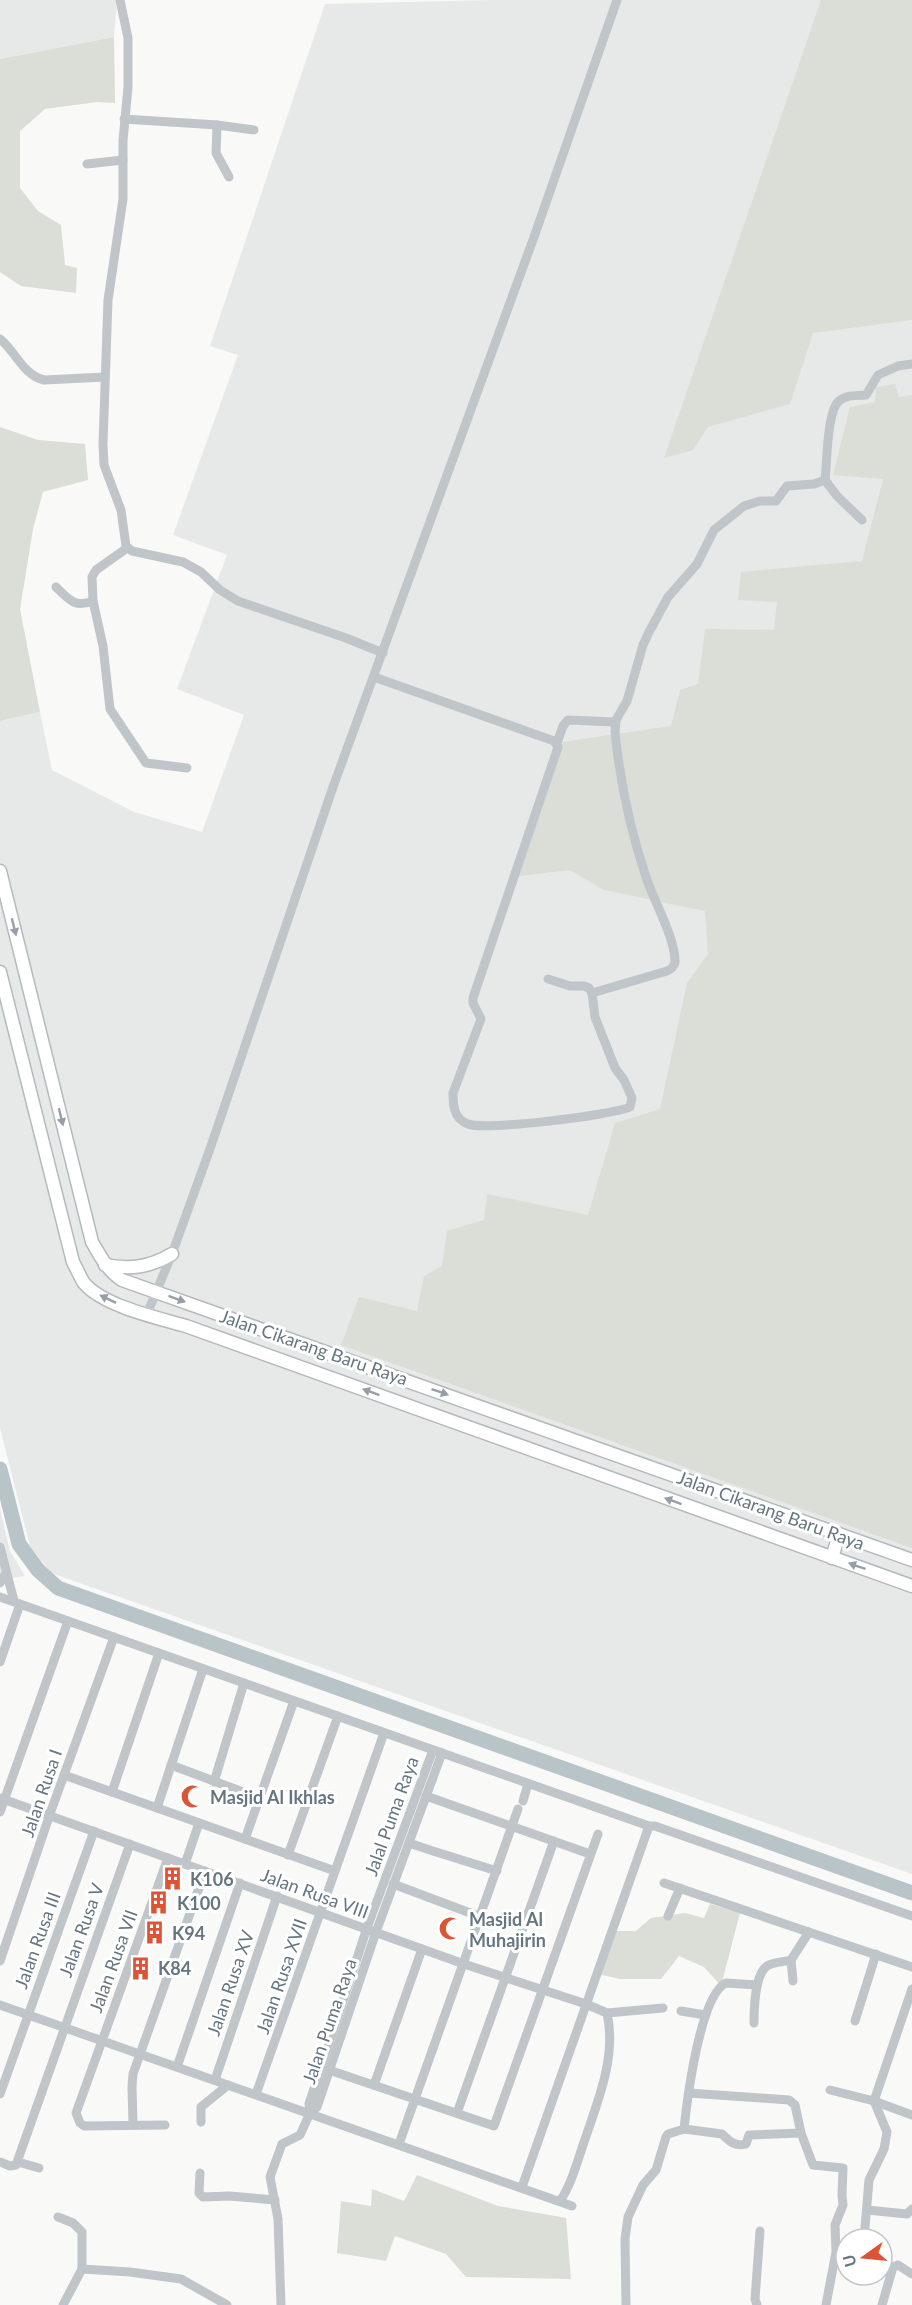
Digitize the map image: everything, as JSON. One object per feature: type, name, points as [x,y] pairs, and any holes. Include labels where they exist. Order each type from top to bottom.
[{"type":"main road","name":"Jalan Cikarang Baru Raya","points":[[0,870],[92,1242],[105,1265],[122,1280],[912,1560]]},
{"type":"main road","name":"Jalan Cikarang Baru Raya","points":[[0,972],[74,1262],[84,1284],[100,1296],[912,1586]]},
{"type":"main road","points":[[105,1265],[122,1269],[140,1268],[157,1263],[172,1254]]},
{"type":"main road","points":[[832,1558],[839,1534]]},
{"type":"street","points":[[120,0],[128,50],[123,199],[108,300],[104,465],[120,510],[127,548],[183,562],[201,572],[220,590],[238,601],[383,653]]},
{"type":"street","points":[[147,1314],[212,1146],[333,788],[526,258],[616,0]]},
{"type":"street","points":[[124,119],[218,125],[254,130]]},
{"type":"street","points":[[218,125],[216,153],[229,177]]},
{"type":"street","points":[[87,164],[123,160]]},
{"type":"street","points":[[0,339],[13,351],[29,374],[36,378],[44,380],[105,377]]},
{"type":"street","points":[[862,520],[837,496],[825,480],[831,418],[838,401],[848,396],[866,394],[878,375],[898,366],[912,364]]},
{"type":"street","points":[[592,993],[667,971],[675,963],[664,923],[647,880],[629,812],[616,748],[615,722],[627,700],[643,645],[668,597],[697,564],[714,531],[744,506],[760,501],[776,501],[787,486],[814,484],[825,480]]},
{"type":"street","points":[[127,548],[96,570],[93,577],[93,601],[104,646],[110,709],[146,763],[187,768]]},
{"type":"street","points":[[56,587],[76,604],[81,605],[93,601]]},
{"type":"street","points":[[374,677],[557,743]]},
{"type":"street","points":[[548,979],[570,986],[589,988],[592,993],[595,1017],[615,1068],[624,1080],[632,1098],[630,1107],[537,1122],[482,1127],[468,1125],[459,1119],[455,1112],[453,1093],[481,1019],[473,998],[558,750],[557,743],[563,726],[568,720],[615,722]]},
{"type":"street","points":[[0,1547],[6,1573],[17,1603],[0,1662]]},
{"type":"street","points":[[0,1583],[6,1573]]},
{"type":"street","points":[[0,1596],[528,1784],[649,1826],[656,1826],[912,1916]]},
{"type":"street","points":[[0,1812],[2,1799],[68,1621]]},
{"type":"street","name":"Jalan Rusa I","points":[[0,1961],[114,1637]]},
{"type":"street","points":[[112,1792],[159,1653]]},
{"type":"street","points":[[157,1808],[203,1669]]},
{"type":"street","points":[[214,1782],[244,1683]]},
{"type":"street","points":[[245,1839],[294,1701]]},
{"type":"street","points":[[288,1854],[338,1716]]},
{"type":"street","name":"Jalan Rusa XVII","points":[[256,2094],[384,1733]]},
{"type":"street","name":"Jalan Puma Raya","points":[[310,2113],[309,2104],[371,1930],[393,1884],[426,1796],[437,1752]]},
{"type":"street","name":"Jalal Puma Raya","points":[[371,1930],[437,1752]]},
{"type":"street","points":[[171,1765],[260,1798]]},
{"type":"street","points":[[64,1775],[335,1871]]},
{"type":"street","points":[[399,2144],[528,1784]]},
{"type":"street","points":[[426,1796],[591,1854]]},
{"type":"street","name":"Jalan Rusa VIII","points":[[2,1799],[607,2013]]},
{"type":"street","points":[[185,1864],[199,1823]]},
{"type":"street","points":[[522,2187],[649,1826]]},
{"type":"street","name":"Jalan Rusa III","points":[[0,2094],[94,1831]]},
{"type":"street","points":[[329,2070],[495,2126],[598,1834]]},
{"type":"street","points":[[457,2113],[554,1841]]},
{"type":"street","points":[[409,1843],[497,1871]]},
{"type":"street","name":"Jalan Rusa V","points":[[18,2162],[130,1844]]},
{"type":"street","name":"Jalan Rusa VII","points":[[133,2124],[84,2126],[77,2118],[82,2095],[168,1858]]},
{"type":"street","points":[[165,2125],[133,2124],[132,2081],[205,1871]]},
{"type":"street","points":[[664,1882],[912,1967]]},
{"type":"street","points":[[177,2067],[240,1883]]},
{"type":"street","points":[[393,1884],[481,1917]]},
{"type":"street","points":[[668,1916],[680,1888]]},
{"type":"street","name":"Jalan Rusa XV","points":[[215,2080],[277,1896]]},
{"type":"street","name":"Jalan Puma Raya","points":[[310,2113],[317,2107],[371,1930]]},
{"type":"street","points":[[793,1981],[791,1960],[809,1932]]},
{"type":"street","points":[[374,2085],[422,1949]]},
{"type":"street","points":[[855,2021],[876,1954]]},
{"type":"street","points":[[753,2023],[760,1976],[766,1966],[791,1960]]},
{"type":"street","points":[[684,2129],[705,2015],[718,1988],[726,1983],[758,1985]]},
{"type":"street","points":[[865,2227],[869,2180],[884,2149],[887,2132],[874,2102],[912,1989]]},
{"type":"street","points":[[0,2005],[572,2206]]},
{"type":"street","points":[[560,2201],[578,2159],[602,2090],[609,2052],[610,2029],[607,2013],[663,2008]]},
{"type":"street","points":[[681,2012],[705,2015]]},
{"type":"street","points":[[201,2122],[201,2107],[228,2085]]},
{"type":"street","points":[[830,2090],[912,2115]]},
{"type":"street","points":[[689,2092],[789,2100],[796,2109],[801,2133],[813,2165],[843,2168]]},
{"type":"street","points":[[281,2305],[278,2219],[270,2177],[271,2170],[282,2144],[300,2135],[310,2113]]},
{"type":"street","points":[[626,2305],[625,2239],[628,2217],[643,2185],[657,2170],[666,2136],[684,2129],[722,2134],[736,2145],[746,2144],[749,2135],[801,2133]]},
{"type":"street","points":[[835,2227],[843,2205],[845,2156]]},
{"type":"street","points":[[0,2162],[14,2166],[18,2162],[39,2168]]},
{"type":"street","points":[[200,2173],[199,2193],[203,2197],[229,2196],[275,2200]]},
{"type":"street","points":[[867,2210],[907,2214],[912,2209]]},
{"type":"street","points":[[58,2217],[73,2223],[82,2232],[82,2268],[63,2305]]},
{"type":"street","points":[[757,2305],[755,2299],[760,2231]]},
{"type":"street","points":[[826,2305],[834,2263]]},
{"type":"street","points":[[882,2305],[894,2267],[898,2265],[912,2274]]},
{"type":"street","points":[[82,2268],[181,2279],[227,2305]]},
{"type":"shaded area","points":[[0,0],[117,0],[114,37],[0,59]]},
{"type":"shaded area","points":[[490,0],[912,0],[912,1874],[51,1573],[30,1546],[0,1428],[0,721],[40,712],[52,770],[134,812],[202,832],[244,715],[177,689],[227,555],[173,535],[238,355],[210,346],[325,4]]},
{"type":"shaded area","points":[[821,0],[912,0],[912,320],[813,333],[790,404],[708,427],[693,450],[664,458]]},
{"type":"shaded area","points":[[114,37],[115,103],[97,102],[45,109],[20,131],[20,188],[38,211],[61,225],[65,265],[77,268],[76,293],[21,286],[0,272],[0,59]]},
{"type":"shaded area","points":[[895,384],[899,397],[912,395],[912,1548],[341,1345],[359,1297],[417,1311],[424,1276],[442,1266],[447,1231],[484,1220],[487,1194],[588,1215],[615,1123],[660,1109],[687,983],[708,954],[705,911],[604,890],[570,870],[513,877],[562,742],[671,726],[680,690],[698,684],[705,629],[774,630],[777,602],[738,600],[741,572],[862,561],[883,479],[833,475],[850,407],[875,402],[876,387]]},
{"type":"shaded area","points":[[0,427],[38,440],[85,444],[88,480],[43,492],[33,529],[20,609],[40,712],[0,721]]},
{"type":"shaded area","points":[[0,1509],[10,1551],[25,1576],[0,1580]]},
{"type":"shaded area","points":[[710,1904],[740,1913],[721,1986],[704,1967],[679,1956],[661,1979],[620,1979],[598,1974],[615,1931],[636,1931],[651,1918],[685,1913],[704,1918]]},
{"type":"shaded area","points":[[417,2175],[498,2206],[566,2218],[571,2279],[466,2277],[446,2254],[395,2236],[386,2261],[337,2253],[341,2201],[371,2206],[372,2189],[404,2201]]},
{"type":"waterway","points":[[0,1469],[19,1544],[38,1570],[58,1588],[912,1893]]},
{"type":"place","name":"Masjid Al Ikhlas","points":[[192,1797]]},
{"type":"place","name":"K106","points":[[172,1879]]},
{"type":"place","name":"K100","points":[[159,1903]]},
{"type":"place","name":"Masjid Al Muhajirin","points":[[451,1929]]},
{"type":"place","name":"K94","points":[[154,1933]]},
{"type":"place","name":"K84","points":[[140,1968]]}]
